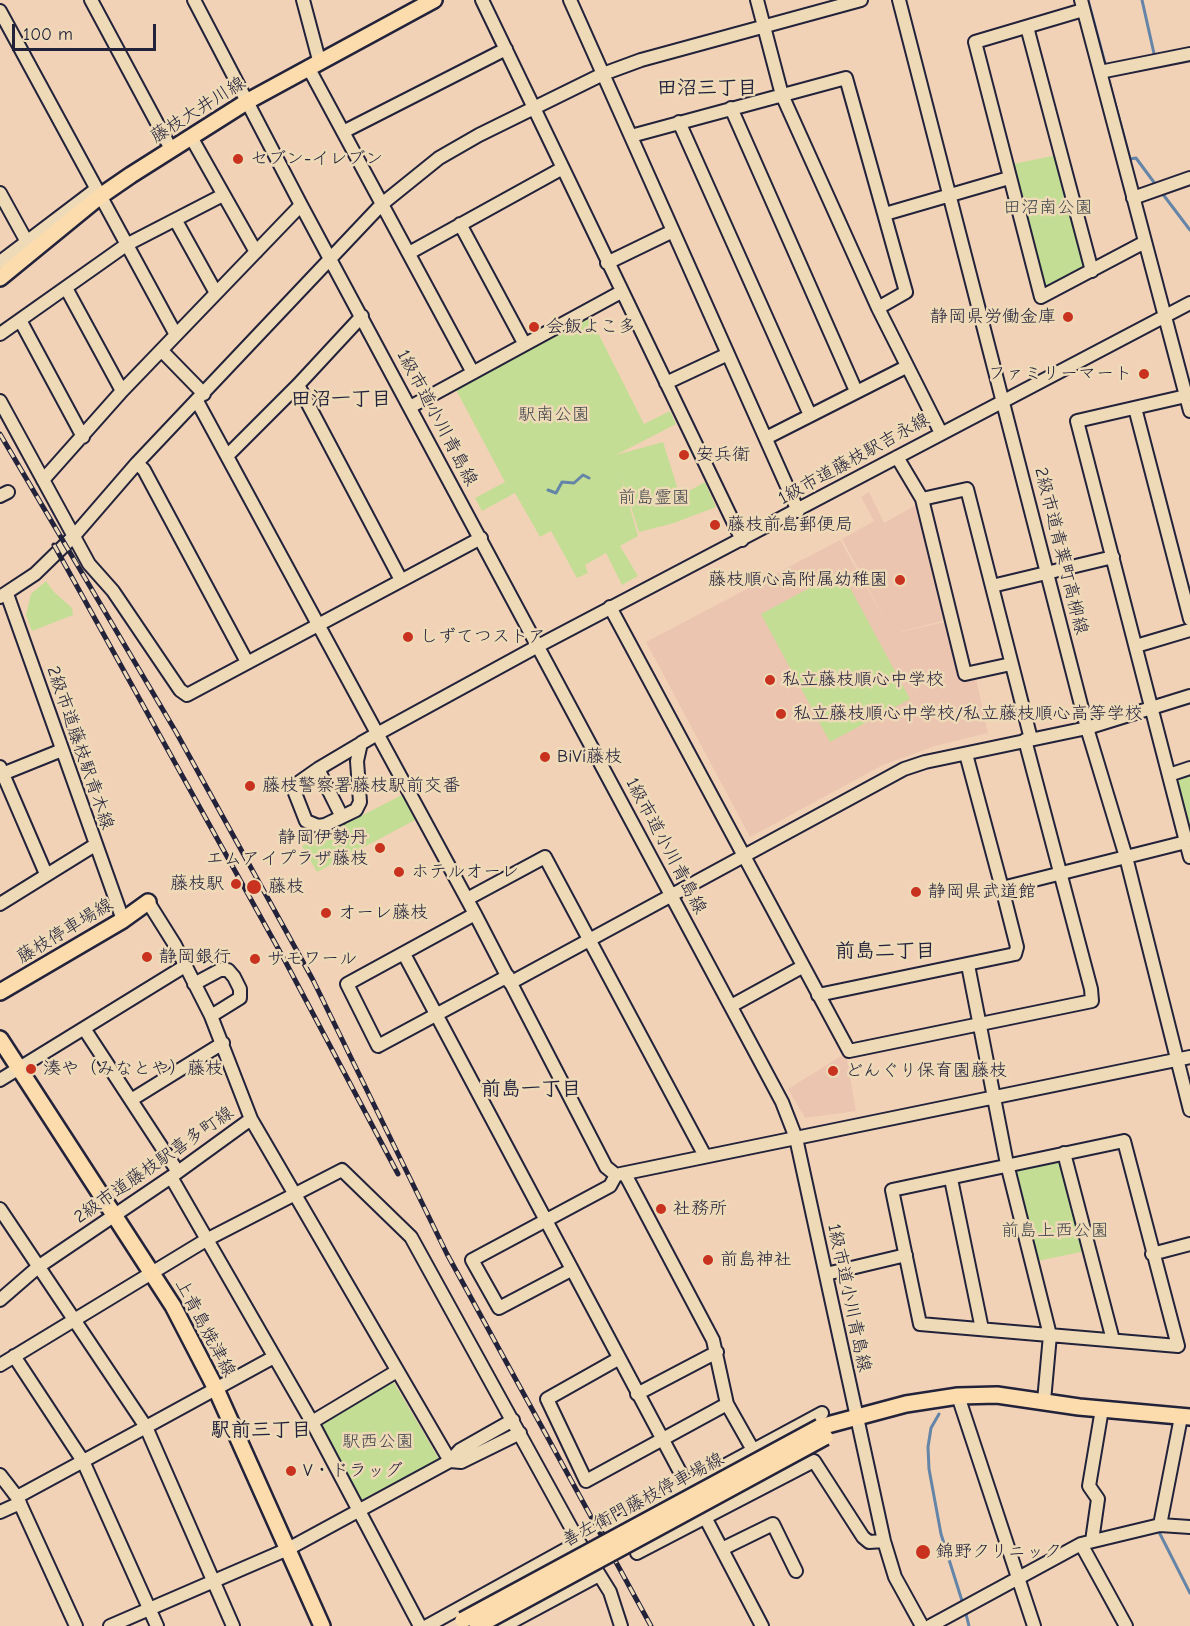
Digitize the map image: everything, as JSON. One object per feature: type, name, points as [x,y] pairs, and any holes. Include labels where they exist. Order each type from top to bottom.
[{"type":"main road","name":"藤枝大井川線","points":[[0,278],[97,193],[248,101],[434,0]]},
{"type":"main road","name":"藤枝停車場線","points":[[0,992],[123,920],[148,902]]},
{"type":"main road","name":"上青島焼津線","points":[[0,1039],[174,1305],[216,1389],[322,1626]]},
{"type":"main road","name":"善左衛門藤枝停車場線","points":[[464,1624],[822,1426],[906,1404],[958,1396],[997,1395],[1185,1417]]},
{"type":"street","points":[[91,0],[171,149]]},
{"type":"street","name":"1級市道小川青島線","points":[[194,0],[301,205],[782,1102],[796,1138],[884,1541],[896,1577],[922,1626]]},
{"type":"street","points":[[303,0],[314,64],[343,132],[472,371]]},
{"type":"street","points":[[482,0],[561,169],[741,540]]},
{"type":"street","points":[[570,0],[798,511]]},
{"type":"street","points":[[757,0],[782,95],[878,308],[941,433]]},
{"type":"street","points":[[3,596],[35,574],[73,537],[138,463],[382,204],[403,185],[447,153],[603,74],[641,60],[764,27],[830,4],[861,0]]},
{"type":"street","name":"2級市道青葉町高柳線","points":[[899,0],[1087,728],[1126,857],[1190,1110]]},
{"type":"street","points":[[1145,242],[1041,297],[975,42],[1027,27],[1082,5],[1105,71],[1133,198],[1145,242],[1164,316],[1190,411]]},
{"type":"street","points":[[0,11],[176,335]]},
{"type":"street","points":[[1027,27],[1092,271]]},
{"type":"street","points":[[343,132],[506,49]]},
{"type":"street","points":[[1105,71],[1190,54]]},
{"type":"street","points":[[631,136],[846,78],[906,292],[878,308]]},
{"type":"street","points":[[731,108],[856,391]]},
{"type":"street","points":[[679,122],[810,415]]},
{"type":"street","points":[[191,137],[256,252]]},
{"type":"street","points":[[409,253],[561,169]]},
{"type":"street","points":[[885,214],[1009,178]]},
{"type":"street","points":[[1133,198],[1190,178]]},
{"type":"street","points":[[0,193],[27,242]]},
{"type":"street","points":[[0,262],[97,193]]},
{"type":"street","points":[[0,334],[126,245],[223,195]]},
{"type":"street","points":[[43,480],[122,391],[301,205]]},
{"type":"street","points":[[176,220],[216,293]]},
{"type":"street","points":[[460,224],[524,343]]},
{"type":"street","points":[[607,264],[673,231]]},
{"type":"street","points":[[66,288],[122,391]]},
{"type":"street","points":[[410,407],[472,371],[621,292]]},
{"type":"street","name":"1級市道藤枝駅吉永線","points":[[377,734],[361,744],[357,761],[360,802],[356,810],[318,826],[306,821],[294,793],[298,783],[377,734],[610,607],[798,511],[1003,399],[1063,371],[1190,303]]},
{"type":"street","points":[[228,455],[298,385],[362,316]]},
{"type":"street","points":[[20,320],[83,437]]},
{"type":"street","points":[[162,351],[200,397],[228,455],[475,914],[606,1167],[621,1174],[717,1352],[728,1404],[753,1450]]},
{"type":"street","points":[[666,383],[728,354]]},
{"type":"street","points":[[766,438],[906,367]]},
{"type":"street","points":[[298,385],[401,580]]},
{"type":"street","points":[[1186,396],[1077,421],[1190,857]]},
{"type":"street","points":[[0,401],[89,564],[113,591],[180,690],[188,695],[481,538]]},
{"type":"street","points":[[1135,408],[1190,620]]},
{"type":"street","points":[[897,457],[921,499],[965,674],[1011,664]]},
{"type":"street","points":[[138,463],[144,470],[247,662]]},
{"type":"street","points":[[610,607],[745,853],[802,967],[849,1051],[1092,1001],[967,489],[921,499]]},
{"type":"street","points":[[992,586],[1113,557]]},
{"type":"street","name":"2級市道藤枝駅青木線","points":[[3,596],[62,750],[123,920]]},
{"type":"street","points":[[1136,646],[1190,630]]},
{"type":"street","points":[[475,914],[347,984],[378,1046],[672,895],[882,779],[925,762],[1087,728],[1190,696]]},
{"type":"street","points":[[46,874],[1,772],[62,750]]},
{"type":"street","points":[[818,995],[1015,954],[1017,947],[966,754]]},
{"type":"street","points":[[1168,775],[1190,768]]},
{"type":"street","points":[[318,769],[342,817]]},
{"type":"street","points":[[1002,888],[1186,842]]},
{"type":"street","points":[[0,904],[95,845]]},
{"type":"street","points":[[467,899],[545,857],[705,1156]]},
{"type":"street","name":"2級市道藤枝駅喜多町線","points":[[0,1300],[38,1267],[175,1175],[251,1119],[211,1016],[148,902]]},
{"type":"street","points":[[404,954],[687,1485]]},
{"type":"street","points":[[968,965],[1007,1164],[1050,1335],[1044,1401]]},
{"type":"street","points":[[0,1080],[85,1030],[185,966]]},
{"type":"street","points":[[731,1006],[802,967]]},
{"type":"street","points":[[194,984],[220,970],[228,970],[234,977],[240,989],[240,998],[211,1016]]},
{"type":"street","points":[[85,1030],[131,1100],[175,1175],[206,1240],[312,1422],[420,1626]]},
{"type":"street","points":[[131,1100],[223,1043]]},
{"type":"street","points":[[572,1270],[499,1308],[472,1260],[610,1186],[621,1174],[1190,1057]]},
{"type":"street","points":[[251,1119],[450,1461]]},
{"type":"street","points":[[1124,1141],[1178,1346],[920,1324],[892,1190],[1064,1153],[1124,1141]]},
{"type":"street","points":[[1064,1153],[1113,1340]]},
{"type":"street","points":[[0,1365],[206,1240],[342,1170],[411,1237],[579,1542],[610,1592],[621,1626]]},
{"type":"street","points":[[951,1179],[982,1329]]},
{"type":"street","points":[[0,1209],[146,1427],[233,1626]]},
{"type":"street","points":[[1152,1254],[1190,1244]]},
{"type":"street","points":[[826,1274],[906,1255]]},
{"type":"street","points":[[637,1394],[717,1352]]},
{"type":"street","points":[[14,1356],[83,1461],[157,1626]]},
{"type":"street","points":[[0,1512],[83,1461],[274,1357]]},
{"type":"street","points":[[618,1359],[547,1399],[586,1481],[728,1404]]},
{"type":"street","points":[[312,1422],[397,1371]]},
{"type":"street","points":[[958,1396],[1034,1626]]},
{"type":"street","points":[[1102,1409],[1089,1486],[1098,1499],[1086,1543],[1126,1626]]},
{"type":"street","points":[[1160,1525],[1185,1417]]},
{"type":"street","points":[[110,1626],[288,1549],[450,1461],[460,1450],[513,1420]]},
{"type":"street","points":[[609,1528],[753,1450],[822,1426]]},
{"type":"street","points":[[450,1461],[461,1462],[520,1433]]},
{"type":"street","points":[[637,1553],[814,1461],[863,1537],[869,1542],[884,1541]]},
{"type":"street","points":[[0,1475],[18,1500],[76,1626]]},
{"type":"street","points":[[707,1521],[762,1626]]},
{"type":"street","points":[[722,1549],[773,1524],[796,1571]]},
{"type":"street","points":[[930,1626],[1086,1543],[1160,1525],[1190,1527]]},
{"type":"street","points":[[427,1626],[579,1542]]},
{"type":"street","points":[[504,1626],[599,1575]]},
{"type":"shaded area","points":[[869,492],[884,523],[918,504],[946,620],[892,634],[945,622],[963,678],[976,678],[988,733],[935,746],[883,765],[750,837],[646,642],[840,540],[887,623],[842,539],[874,521],[861,497]]},
{"type":"shaded area","name":"どんぐり保育園藤枝","points":[[846,1053],[856,1111],[805,1118],[788,1089]]},
{"type":"green space","name":"田沼南公園","points":[[1057,155],[1086,269],[1051,289],[1045,286],[1013,164]]},
{"type":"green space","name":"駅南公園","points":[[589,315],[644,424],[670,411],[676,424],[616,455],[663,442],[680,496],[705,482],[716,507],[674,523],[639,532],[620,473],[638,536],[620,546],[638,576],[622,585],[606,553],[585,565],[588,573],[577,578],[551,531],[540,537],[515,493],[482,511],[475,498],[505,482],[454,386]]},
{"type":"green space","points":[[841,571],[910,699],[830,742],[761,614]]},
{"type":"green space","points":[[46,581],[54,592],[72,608],[73,615],[32,631],[26,615],[31,594]]},
{"type":"green space","points":[[1190,776],[1190,835],[1177,781]]},
{"type":"green space","points":[[402,795],[415,820],[317,872],[302,846]]},
{"type":"green space","name":"前島上西公園","points":[[1060,1158],[1086,1251],[1037,1261],[1013,1167]]},
{"type":"green space","name":"駅西公園","points":[[393,1381],[439,1459],[360,1501],[319,1427]]},
{"type":"waterway","points":[[1088,0],[1106,67]]},
{"type":"waterway","points":[[1142,0],[1155,58]]},
{"type":"waterway","points":[[1107,74],[1130,159],[1136,158],[1156,185]]},
{"type":"waterway","points":[[1162,193],[1190,230]]},
{"type":"waterway","points":[[548,490],[556,493],[562,482],[574,483],[583,475],[589,478]]},
{"type":"waterway","points":[[939,1414],[931,1428],[928,1447],[929,1469],[941,1534],[963,1604]]},
{"type":"waterway","points":[[1156,1521],[1159,1498]]},
{"type":"waterway","points":[[1157,1528],[1190,1593]]},
{"type":"waterway","points":[[965,1610],[969,1626]]},
{"type":"railway","points":[[0,434],[176,732],[313,980],[447,1254],[651,1626]]},
{"type":"railway","points":[[54,545],[284,959],[398,1174]]},
{"type":"place","name":"セブン-イレブン","points":[[238,159]]},
{"type":"place","name":"静岡県労働金庫","points":[[1068,317]]},
{"type":"place","name":"会飯よこ多","points":[[534,327]]},
{"type":"place","name":"ファミリーマート","points":[[1144,374]]},
{"type":"place","name":"安兵衛","points":[[684,455]]},
{"type":"place","name":"藤枝前島郵便局","points":[[715,525]]},
{"type":"place","name":"藤枝順心高附属幼稚園","points":[[900,580]]},
{"type":"place","name":"しずてつストア","points":[[408,637]]},
{"type":"place","name":"私立藤枝順心中学校","points":[[770,680]]},
{"type":"place","name":"私立藤枝順心中学校/私立藤枝順心高等学校","points":[[781,714]]},
{"type":"place","name":"BiVi藤枝","points":[[545,757]]},
{"type":"place","name":"藤枝警察署藤枝駅前交番","points":[[250,786]]},
{"type":"place","name":"静岡伊勢丹 エムアイプラザ藤枝","points":[[380,848]]},
{"type":"place","name":"ホテルオーレ","points":[[399,872]]},
{"type":"place","name":"藤枝駅","points":[[236,884]]},
{"type":"place","name":"藤枝","points":[[254,887]]},
{"type":"place","name":"静岡県武道館","points":[[916,892]]},
{"type":"place","name":"オーレ藤枝","points":[[326,913]]},
{"type":"place","name":"静岡銀行","points":[[147,957]]},
{"type":"place","name":"サモワール","points":[[255,959]]},
{"type":"place","name":"湊や（みなとや）藤枝","points":[[31,1069]]},
{"type":"place","name":"どんぐり保育園藤枝","points":[[833,1071]]},
{"type":"place","name":"社務所","points":[[661,1209]]},
{"type":"place","name":"前島神社","points":[[708,1260]]},
{"type":"place","name":"V・ドラッグ","points":[[291,1471]]},
{"type":"place","name":"錦野クリニック","points":[[923,1552]]},
{"type":"district","name":"田沼三丁目","points":[[707,88]]},
{"type":"district","name":"田沼一丁目","points":[[341,399]]},
{"type":"district","name":"前島二丁目","points":[[885,951]]},
{"type":"district","name":"前島一丁目","points":[[531,1089]]},
{"type":"district","name":"駅前三丁目","points":[[261,1430]]},
{"type":"park label","name":"前島霊園","points":[[654,498]]}]
